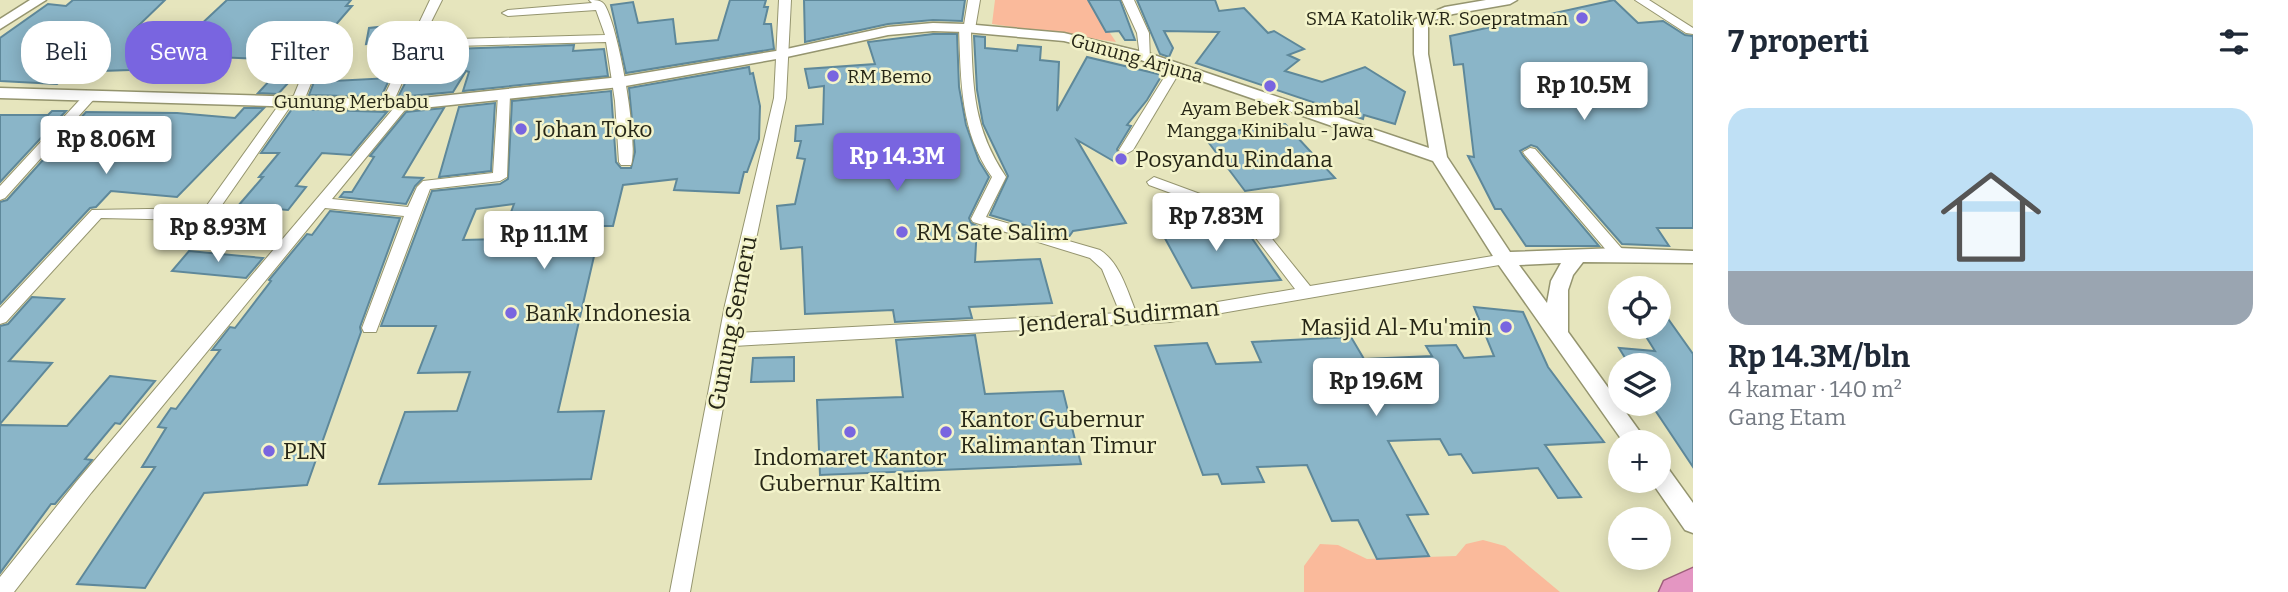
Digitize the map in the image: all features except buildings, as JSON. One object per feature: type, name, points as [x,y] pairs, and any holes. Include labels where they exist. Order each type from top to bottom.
[{"type":"highway","points":[[1676,592],[1693,584]]},
{"type":"street","points":[[4,19],[40,0]]},
{"type":"street","points":[[427,21],[436,0]]},
{"type":"street","name":"Gunung Semeru","points":[[680,592],[733,305],[780,98],[785,0]]},
{"type":"street","points":[[974,0],[967,29],[968,100],[981,145],[999,177],[978,219],[1096,254],[1109,267],[1131,319]]},
{"type":"street","points":[[1128,0],[1143,33],[1146,57]]},
{"type":"street","points":[[1508,0],[1450,10],[1421,20],[1421,54],[1439,157],[1506,259],[1628,430]]},
{"type":"street","points":[[1641,0],[1690,31]]},
{"type":"street","points":[[508,13],[598,3],[606,14],[620,82],[626,162]]},
{"type":"street","name":"Gunung Arjuna","points":[[782,54],[888,31],[922,27],[1064,37],[1146,57],[1439,157]]},
{"type":"street","points":[[469,42],[610,38]]},
{"type":"street","name":"Gunung Merbabu","points":[[1,94],[394,105],[620,82],[782,54]]},
{"type":"street","points":[[1126,150],[1176,68]]},
{"type":"street","points":[[0,318],[93,216],[106,212],[194,215],[209,212],[292,102],[301,84]]},
{"type":"street","points":[[1,592],[84,487],[321,203],[394,105],[398,84]]},
{"type":"street","points":[[370,328],[424,187],[428,184],[500,177],[503,94]]},
{"type":"street","points":[[0,195],[92,96]]},
{"type":"street","points":[[1530,152],[1618,254]]},
{"type":"street","points":[[1154,182],[1236,212],[1251,222],[1307,293]]},
{"type":"street","points":[[321,203],[413,212]]},
{"type":"street","points":[[1506,259],[1618,254],[1693,257]]},
{"type":"street","points":[[1560,335],[1555,310],[1559,279],[1567,266],[1578,256]]},
{"type":"street","name":"Jenderal Sudirman","points":[[728,340],[1170,316],[1506,259]]},
{"type":"street","points":[[1671,491],[1693,522]]},
{"type":"shaded area","points":[[995,0],[1088,0],[1116,42],[992,24]]},
{"type":"shaded area","points":[[1483,540],[1505,546],[1560,592],[1304,592],[1304,566],[1320,544],[1338,545],[1367,559],[1456,556],[1466,544]]},
{"type":"place","name":"SMA Katolik W.R. Soepratman","points":[[1582,18]]},
{"type":"place","name":"RM Bemo","points":[[833,76]]},
{"type":"place","name":"Ayam Bebek Sambal Mangga Kinibalu - Jawa","points":[[1270,86]]},
{"type":"place","name":"Johan Toko","points":[[521,129]]},
{"type":"place","name":"Posyandu Rindana","points":[[1121,159]]},
{"type":"place","name":"RM Sate Salim","points":[[902,232]]},
{"type":"place","name":"Bank Indonesia","points":[[511,313]]},
{"type":"place","name":"Masjid Al-Mu'min","points":[[1506,327]]},
{"type":"place","name":"Indomaret Kantor Gubernur Kaltim","points":[[850,432]]},
{"type":"place","name":"Kantor Gubernur Kalimantan Timur","points":[[946,432]]},
{"type":"place","name":"PLN","points":[[269,451]]}]
